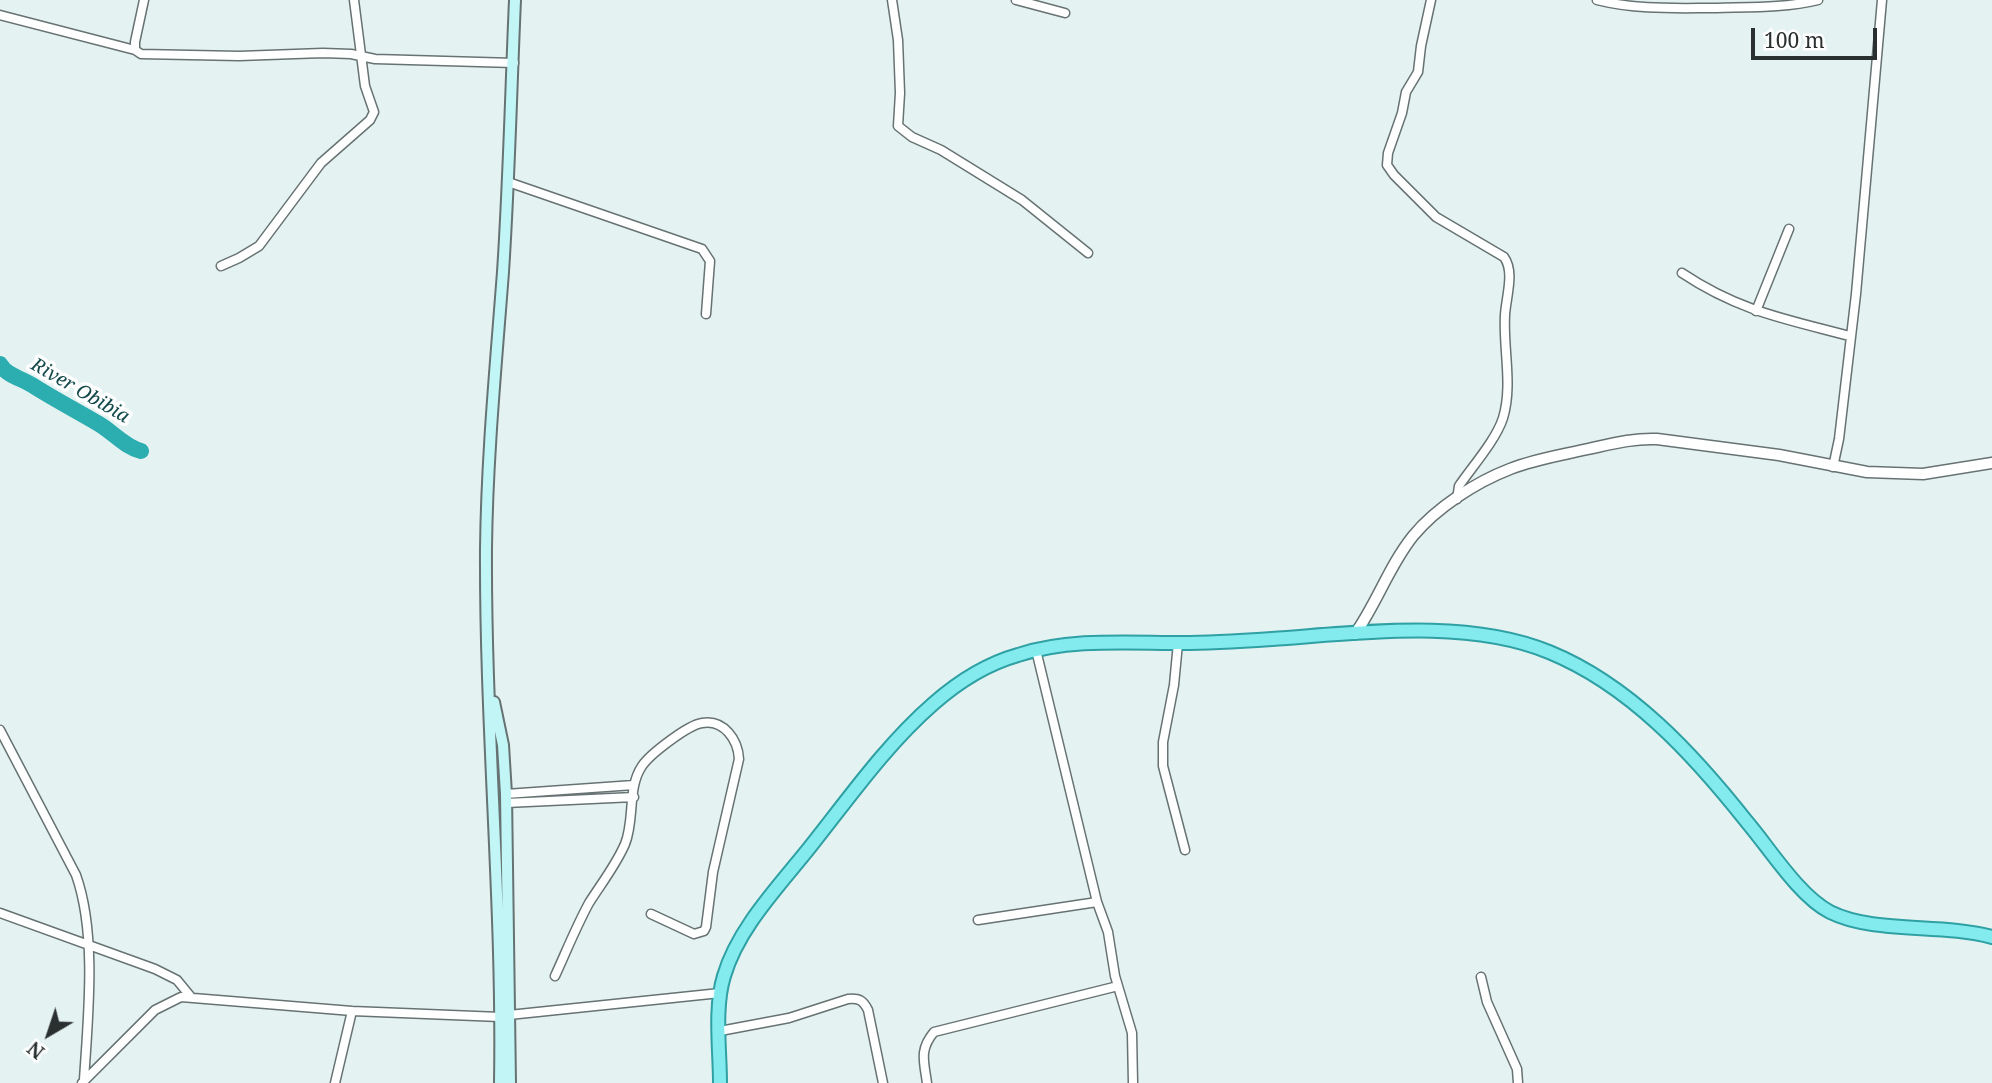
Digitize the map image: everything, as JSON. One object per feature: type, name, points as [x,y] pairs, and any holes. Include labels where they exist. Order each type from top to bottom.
[{"type":"main road","points":[[510,1083],[499,918],[486,548],[488,471],[509,182],[515,0]]},
{"type":"main road","points":[[720,1083],[720,993],[732,953],[751,923],[905,731],[934,702],[982,669],[1018,655],[1058,646],[1463,631],[1549,652],[1582,668],[1615,690],[1658,725],[1695,761],[1799,886],[1828,912],[1868,924],[1942,928],[1992,937]]},
{"type":"main road","points":[[489,683],[503,745],[506,798],[504,1016],[500,1083]]},
{"type":"street","points":[[135,50],[144,0]]},
{"type":"street","points":[[221,265],[258,246],[321,163],[370,120],[374,113],[365,86],[354,0]]},
{"type":"street","points":[[892,0],[898,40],[898,126],[912,137],[941,150],[1008,191],[1036,210],[1088,253]]},
{"type":"street","points":[[1016,0],[1065,13]]},
{"type":"street","points":[[1431,0],[1418,72],[1406,92],[1387,165],[1436,217],[1504,257],[1509,263],[1510,272],[1505,315],[1506,403],[1502,421],[1459,486],[1456,500]]},
{"type":"street","points":[[1597,0],[1665,10],[1746,7],[1818,0]]},
{"type":"street","points":[[1833,467],[1839,439],[1869,160],[1882,0]]},
{"type":"street","points":[[0,15],[149,55],[323,53],[514,63]]},
{"type":"street","points":[[509,182],[702,249],[710,261],[705,314]]},
{"type":"street","points":[[1756,311],[1789,229]]},
{"type":"street","points":[[1682,273],[1714,293],[1756,311],[1850,336]]},
{"type":"street","points":[[1355,634],[1408,544],[1440,511],[1509,470],[1546,458],[1637,439],[1657,439],[1779,455],[1867,472],[1923,474],[1992,463]]},
{"type":"street","points":[[1178,643],[1174,685],[1163,742],[1163,766],[1185,850]]},
{"type":"street","points":[[1036,650],[1097,902],[1108,932],[1118,986],[1132,1033],[1133,1083]]},
{"type":"street","points":[[555,976],[589,904],[626,841],[634,785],[643,764],[691,727],[702,722],[715,723],[724,728],[736,743],[739,759],[713,872],[706,927],[704,931],[694,934],[651,914]]},
{"type":"street","points":[[0,730],[76,875],[83,896],[88,945],[89,1009],[83,1081]]},
{"type":"street","points":[[506,798],[634,785]]},
{"type":"street","points":[[506,798],[634,797]]},
{"type":"street","points":[[978,920],[1097,902]]},
{"type":"street","points":[[0,913],[166,974],[177,980],[191,997]]},
{"type":"street","points":[[1481,977],[1487,1002],[1517,1069],[1518,1083]]},
{"type":"street","points":[[927,1083],[922,1052],[934,1032],[1118,986]]},
{"type":"street","points":[[83,1081],[155,1010],[171,1000],[191,997],[352,1011],[504,1016],[720,993]]},
{"type":"street","points":[[720,1031],[789,1018],[857,998],[864,1002],[868,1010],[883,1083]]},
{"type":"street","points":[[335,1083],[352,1011]]},
{"type":"waterway","name":"River Obibia","points":[[0,364],[10,374],[141,451]]}]
